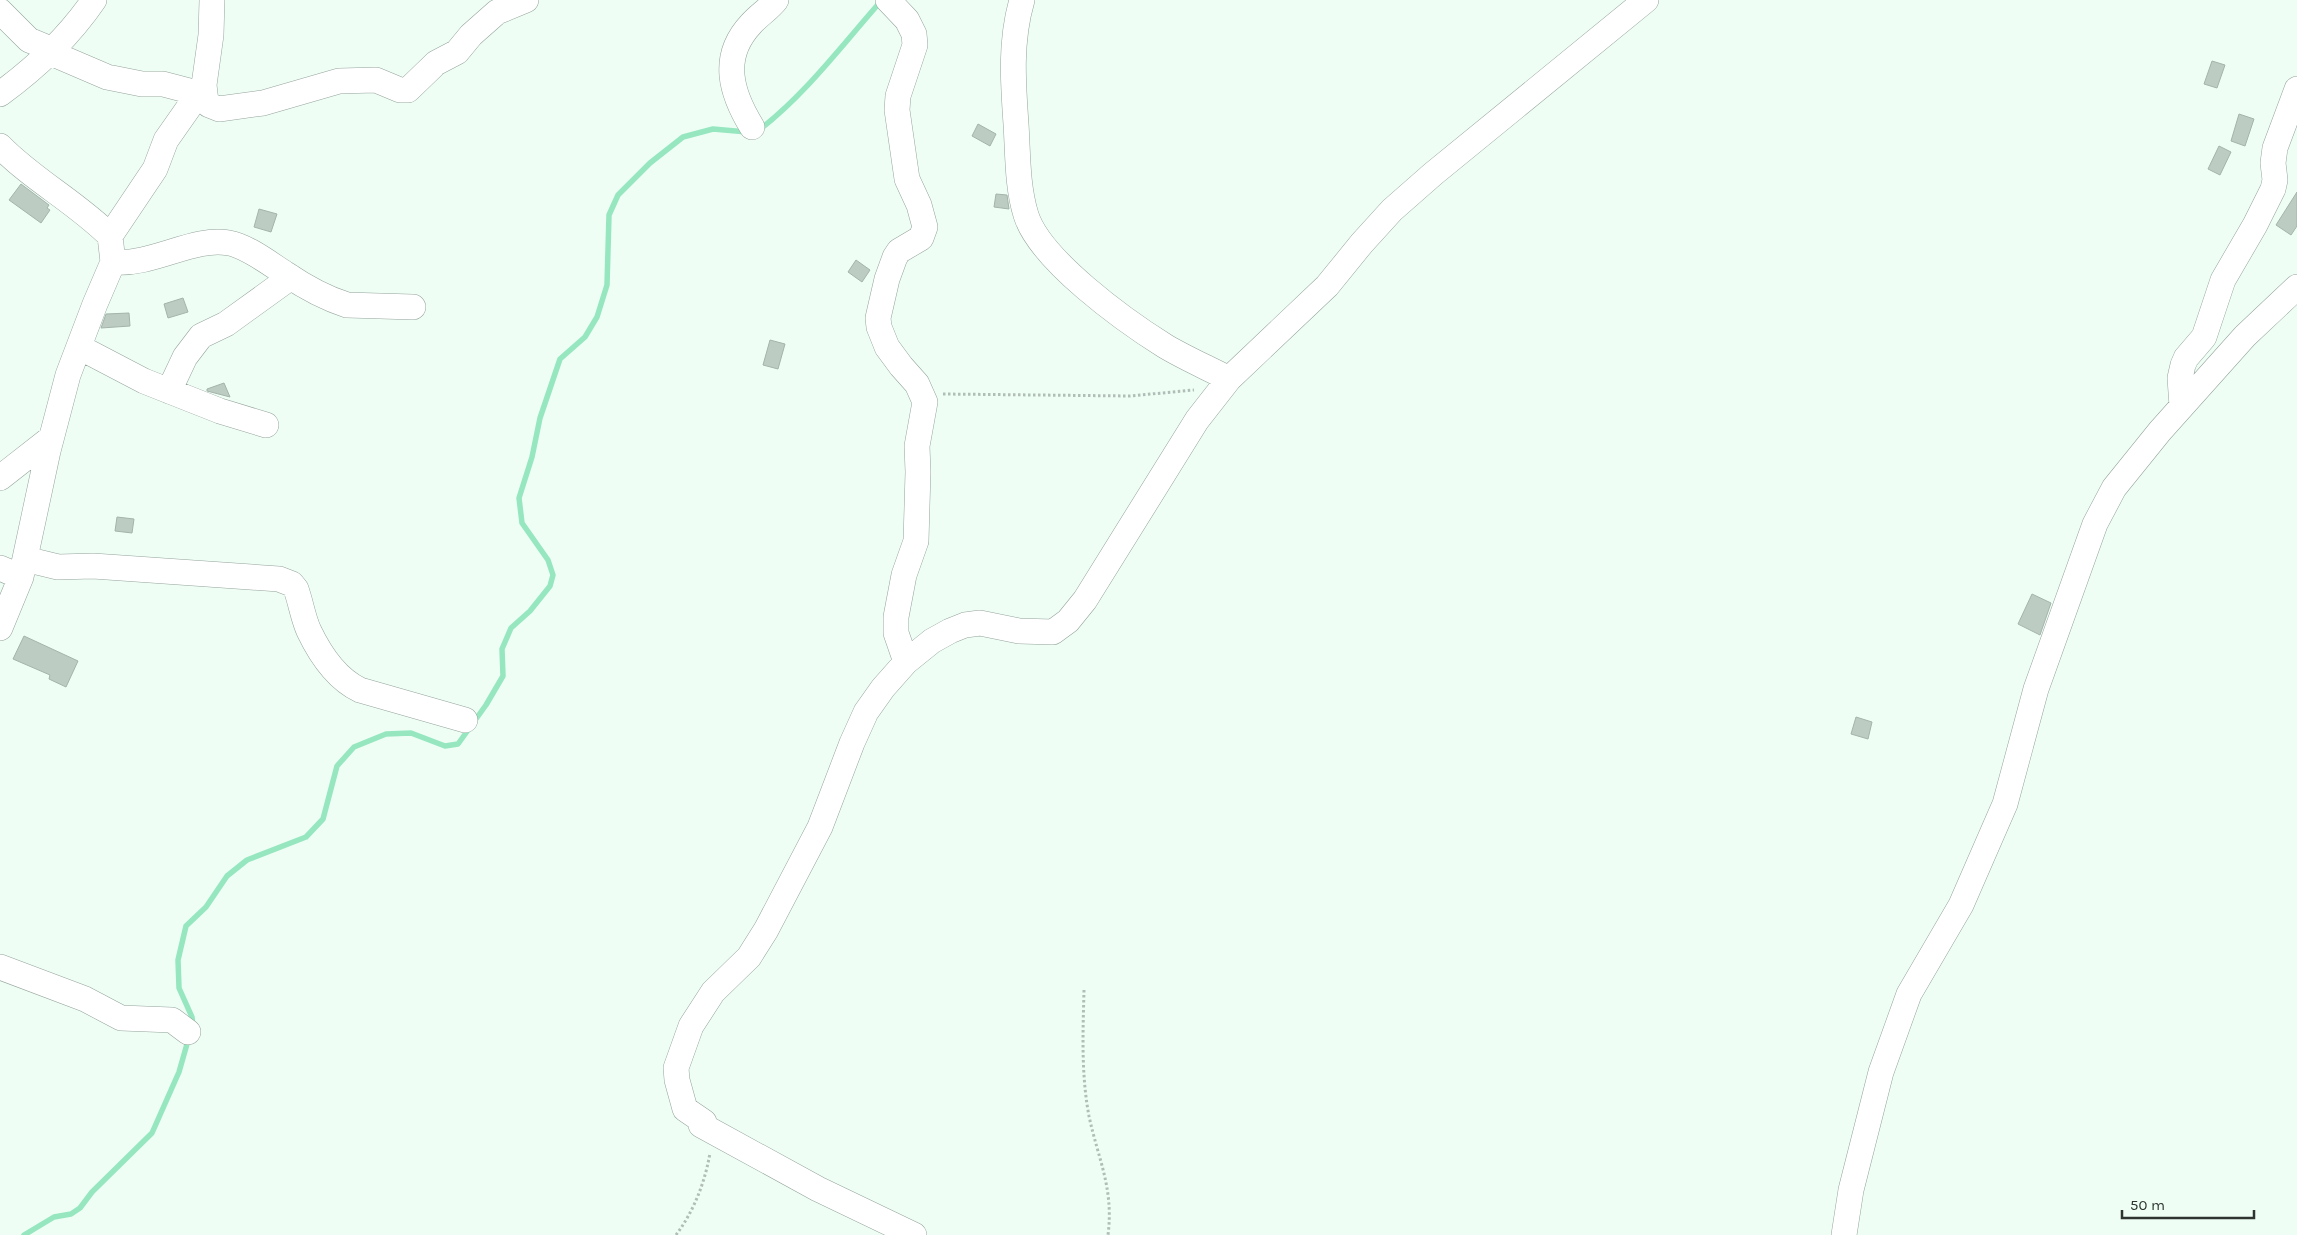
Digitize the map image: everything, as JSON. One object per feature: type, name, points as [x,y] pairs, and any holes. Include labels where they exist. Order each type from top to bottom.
[{"type":"street","points":[[0,94],[26,75],[52,51],[78,22],[94,0]]},
{"type":"street","points":[[110,236],[155,169],[166,140],[202,94],[211,34],[212,0]]},
{"type":"street","points":[[0,11],[29,40],[107,77],[142,84],[163,84],[202,94],[208,106],[219,110],[263,103],[338,80],[376,80],[400,90],[408,90],[436,63],[457,52],[471,35],[497,12],[526,0]]},
{"type":"street","points":[[752,127],[734,94],[732,66],[734,55],[744,34],[776,0]]},
{"type":"street","points":[[888,0],[907,20],[914,34],[915,45],[898,96],[897,110],[907,179],[919,205],[925,227],[921,238],[899,251],[895,257],[887,279],[878,318],[879,326],[888,347],[922,393],[925,409],[917,446],[916,542],[904,575],[896,617],[896,633],[906,662]]},
{"type":"street","points":[[1022,0],[1015,30],[1012,61],[1020,190],[1024,208],[1037,239],[1070,274],[1110,307],[1165,346],[1226,382]]},
{"type":"street","points":[[914,1235],[810,1185],[701,1125],[704,1122],[685,1109],[677,1080],[676,1068],[691,1026],[713,992],[749,957],[766,930],[820,827],[866,712],[883,688],[906,662],[950,631],[965,625],[980,623],[1042,633],[1053,632],[1068,621],[1085,600],[1197,420],[1226,382],[1327,286],[1362,242],[1392,210],[1433,174],[1646,0]]},
{"type":"street","points":[[2182,406],[2180,378],[2183,365],[2186,358],[2204,336],[2223,280],[2255,225],[2273,189],[2275,180],[2273,163],[2275,148],[2297,89]]},
{"type":"street","points":[[0,146],[41,181],[84,211],[110,236],[113,262],[68,375],[0,628]]},
{"type":"street","points":[[113,262],[139,261],[209,243],[230,243],[260,257],[324,296],[347,305],[413,306]]},
{"type":"street","points":[[169,391],[185,357],[201,336],[223,326],[291,277]]},
{"type":"street","points":[[1844,1235],[1851,1190],[1881,1072],[1909,994],[1961,905],[2005,804],[2036,689],[2095,524],[2114,488],[2182,406],[2245,336],[2297,287]]},
{"type":"street","points":[[79,346],[144,381],[220,411],[266,425]]},
{"type":"street","points":[[0,478],[51,438]]},
{"type":"street","points":[[15,568],[93,566],[279,579],[292,584],[296,590],[313,638],[327,660],[350,685],[360,690],[466,720]]},
{"type":"street","points":[[0,968],[85,999],[121,1018],[165,1019],[176,1023],[188,1032]]},
{"type":"path","points":[[922,393],[996,396],[1037,394],[1130,396],[1175,392],[1226,382]]},
{"type":"path","points":[[1084,990],[1086,1096],[1110,1200],[1108,1235]]},
{"type":"path","points":[[676,1235],[691,1211],[707,1170],[710,1152],[704,1122]]},
{"type":"building","points":[[2212,61],[2225,65],[2217,88],[2204,84]]},
{"type":"building","points":[[2239,114],[2254,119],[2245,146],[2231,141]]},
{"type":"building","points":[[978,124],[996,134],[990,146],[972,136]]},
{"type":"building","points":[[2219,146],[2231,152],[2220,175],[2208,169]]},
{"type":"building","points":[[21,184],[49,205],[47,208],[50,210],[41,223],[9,200]]},
{"type":"building","points":[[2297,192],[2297,226],[2291,235],[2276,225]]},
{"type":"building","points":[[996,194],[1007,195],[1009,209],[994,207]]},
{"type":"building","points":[[259,209],[277,214],[271,232],[254,227]]},
{"type":"building","points":[[856,260],[870,270],[862,282],[848,272]]},
{"type":"building","points":[[183,298],[188,312],[168,318],[164,304]]},
{"type":"building","points":[[129,313],[130,326],[101,328],[106,314]]},
{"type":"building","points":[[770,340],[785,344],[778,369],[763,365]]},
{"type":"building","points":[[224,383],[230,397],[207,391],[207,389]]},
{"type":"building","points":[[117,517],[134,519],[132,533],[115,531]]},
{"type":"building","points":[[2032,594],[2051,603],[2040,635],[2018,624]]},
{"type":"building","points":[[24,636],[78,661],[66,687],[49,679],[50,675],[13,659]]},
{"type":"building","points":[[1856,717],[1872,722],[1868,739],[1851,734]]},
{"type":"waterway","points":[[758,131],[808,85],[882,0]]},
{"type":"waterway","points":[[193,1026],[192,1017],[179,988],[178,960],[186,926],[206,907],[227,876],[247,860],[306,837],[323,819],[337,766],[354,747],[386,734],[411,733],[445,746],[458,744],[486,705],[503,676],[502,649],[511,628],[530,611],[550,586],[553,575],[548,560],[522,523],[519,498],[532,457],[540,418],[560,359],[585,337],[597,317],[607,285],[609,215],[618,195],[650,163],[683,137],[713,129],[747,132]]},
{"type":"waterway","points":[[24,1235],[54,1217],[71,1214],[80,1208],[92,1192],[152,1133],[179,1072],[189,1037]]}]
